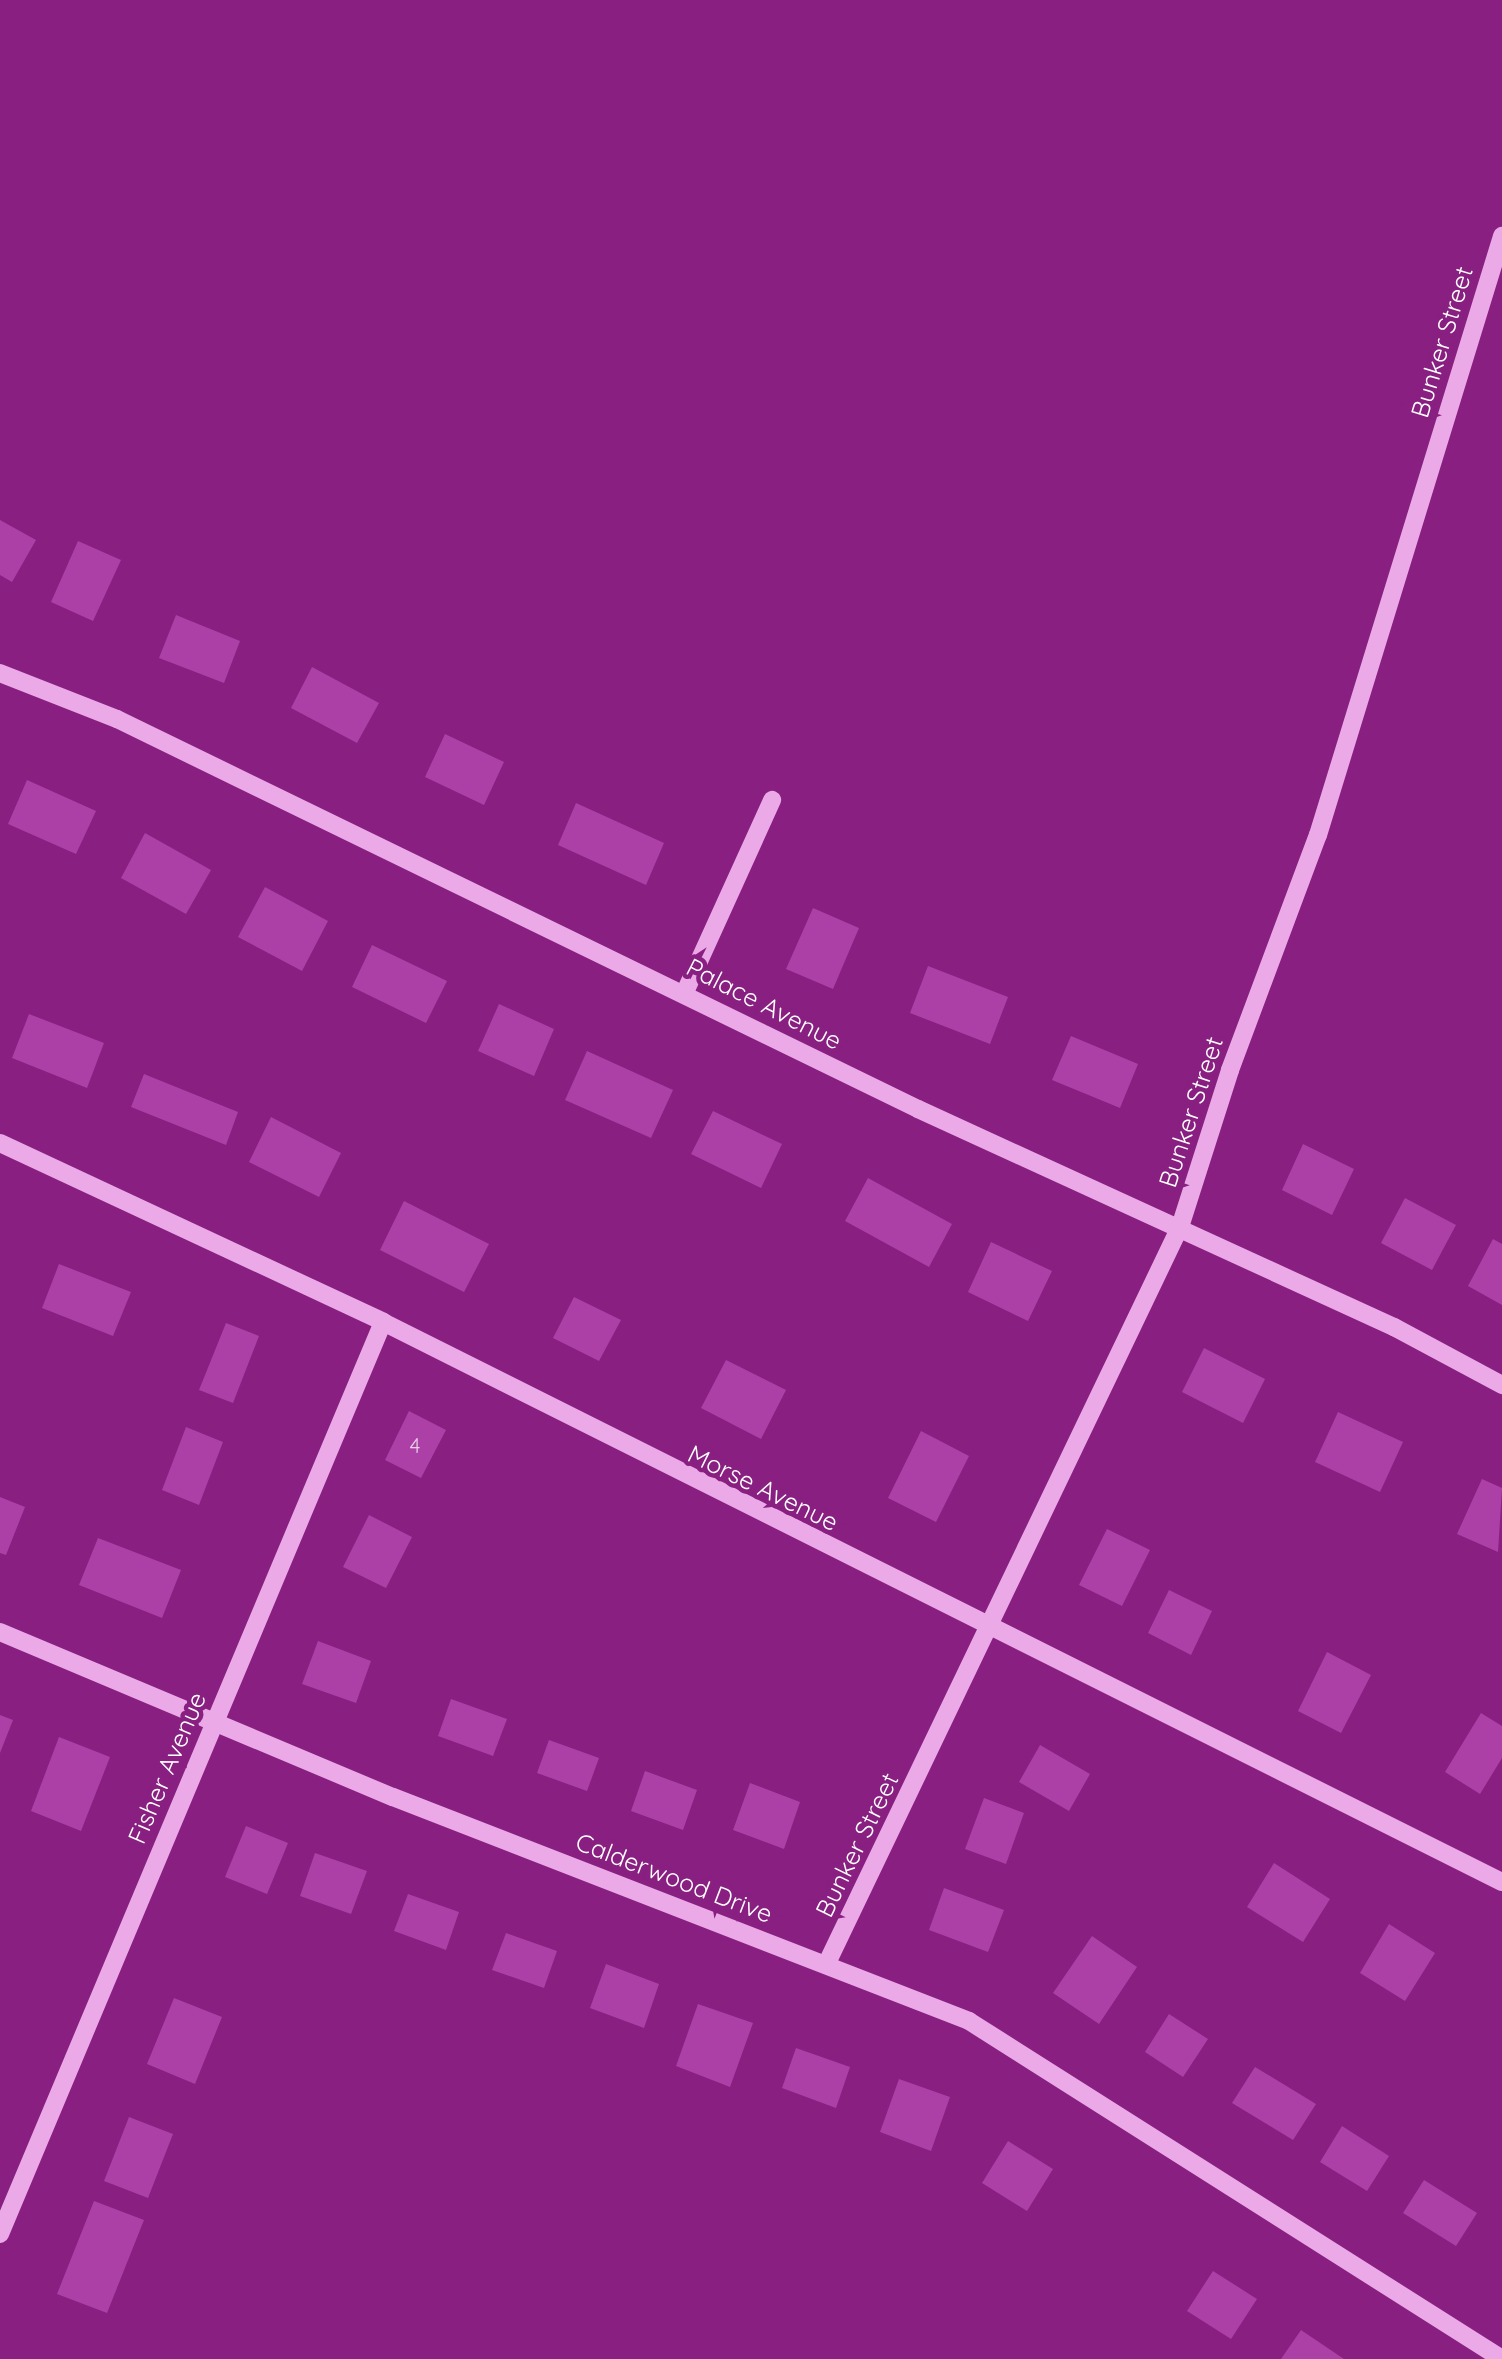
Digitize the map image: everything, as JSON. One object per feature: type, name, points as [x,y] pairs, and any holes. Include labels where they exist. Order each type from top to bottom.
[{"type":"street","name":"Bunker Street","points":[[827,1963],[1180,1227],[1230,1070],[1318,835],[1502,236]]},
{"type":"street","name":"Palace Avenue","points":[[0,673],[117,720],[685,992],[918,1109],[1180,1227],[1502,1385]]},
{"type":"street","points":[[685,992],[772,800]]},
{"type":"street","name":"Morse Avenue","points":[[0,1143],[383,1322],[1502,1882]]},
{"type":"street","name":"Fisher Avenue","points":[[0,2234],[383,1322]]},
{"type":"street","name":"Calderwood Drive","points":[[0,1632],[393,1797],[969,2021],[1502,2359]]},
{"type":"building","points":[[0,520],[36,540],[12,582],[0,575]]},
{"type":"building","points":[[78,541],[121,560],[93,621],[51,602]]},
{"type":"building","points":[[176,615],[240,641],[224,683],[159,658]]},
{"type":"building","points":[[312,667],[379,703],[357,743],[291,708]]},
{"type":"building","points":[[445,734],[504,762],[484,805],[425,777]]},
{"type":"building","points":[[27,780],[96,811],[76,854],[8,824]]},
{"type":"building","points":[[576,803],[664,843],[646,885],[558,845]]},
{"type":"building","points":[[145,833],[211,870],[186,914],[121,878]]},
{"type":"building","points":[[265,887],[328,921],[302,971],[238,937]]},
{"type":"building","points":[[813,908],[859,928],[833,989],[786,969]]},
{"type":"building","points":[[372,945],[447,981],[426,1023],[352,987]]},
{"type":"building","points":[[928,966],[1008,997],[990,1044],[910,1013]]},
{"type":"building","points":[[499,1004],[554,1029],[534,1076],[478,1051]]},
{"type":"building","points":[[29,1014],[104,1043],[87,1088],[12,1058]]},
{"type":"building","points":[[1071,1036],[1138,1064],[1120,1108],[1052,1080]]},
{"type":"building","points":[[587,1051],[673,1090],[651,1138],[565,1100]]},
{"type":"building","points":[[144,1074],[238,1112],[226,1145],[131,1107]]},
{"type":"building","points":[[713,1111],[782,1144],[761,1188],[691,1154]]},
{"type":"building","points":[[271,1117],[341,1153],[319,1197],[249,1162]]},
{"type":"building","points":[[1303,1144],[1354,1169],[1332,1215],[1282,1190]]},
{"type":"building","points":[[868,1178],[952,1224],[929,1267],[845,1221]]},
{"type":"building","points":[[1405,1198],[1456,1225],[1432,1270],[1381,1243]]},
{"type":"building","points":[[404,1201],[489,1244],[464,1292],[380,1250]]},
{"type":"building","points":[[1493,1239],[1502,1244],[1502,1305],[1468,1286]]},
{"type":"building","points":[[991,1242],[1052,1271],[1028,1321],[968,1292]]},
{"type":"building","points":[[59,1264],[131,1292],[113,1336],[42,1308]]},
{"type":"building","points":[[574,1297],[621,1320],[599,1361],[553,1338]]},
{"type":"building","points":[[226,1323],[259,1336],[233,1403],[199,1390]]},
{"type":"building","points":[[1204,1348],[1265,1379],[1243,1423],[1182,1392]]},
{"type":"building","points":[[726,1360],[786,1390],[761,1439],[701,1408]]},
{"type":"building","points":[[409,1411],[446,1430],[421,1478],[385,1460]]},
{"type":"building","points":[[1338,1412],[1403,1442],[1380,1492],[1315,1462]]},
{"type":"building","points":[[186,1427],[223,1442],[199,1505],[162,1490]]},
{"type":"building","points":[[921,1431],[969,1456],[936,1522],[888,1498]]},
{"type":"building","points":[[1482,1479],[1502,1488],[1498,1552],[1457,1534]]},
{"type":"building","points":[[0,1497],[25,1507],[6,1555],[0,1553]]},
{"type":"building","points":[[369,1515],[412,1537],[386,1588],[343,1567]]},
{"type":"building","points":[[1107,1529],[1150,1550],[1122,1606],[1079,1585]]},
{"type":"building","points":[[98,1538],[181,1570],[162,1618],[79,1585]]},
{"type":"building","points":[[1169,1590],[1212,1611],[1191,1655],[1148,1633]]},
{"type":"building","points":[[318,1641],[371,1661],[356,1703],[302,1684]]},
{"type":"building","points":[[1327,1652],[1371,1675],[1341,1733],[1298,1711]]},
{"type":"building","points":[[451,1699],[507,1719],[493,1756],[438,1736]]},
{"type":"building","points":[[1481,1713],[1502,1726],[1502,1758],[1480,1794],[1445,1772]]},
{"type":"building","points":[[0,1715],[13,1720],[0,1753]]},
{"type":"building","points":[[59,1737],[110,1757],[81,1831],[31,1811]]},
{"type":"building","points":[[549,1740],[599,1758],[587,1791],[537,1773]]},
{"type":"building","points":[[1040,1745],[1090,1774],[1069,1811],[1019,1782]]},
{"type":"building","points":[[645,1771],[697,1790],[683,1830],[631,1811]]},
{"type":"building","points":[[750,1783],[800,1802],[784,1849],[733,1830]]},
{"type":"building","points":[[984,1798],[1024,1813],[1006,1864],[965,1849]]},
{"type":"building","points":[[246,1826],[288,1843],[267,1894],[225,1877]]},
{"type":"building","points":[[315,1853],[367,1871],[351,1914],[300,1896]]},
{"type":"building","points":[[1274,1863],[1330,1899],[1303,1942],[1247,1907]]},
{"type":"building","points":[[944,1888],[1004,1910],[988,1952],[929,1930]]},
{"type":"building","points":[[408,1894],[459,1912],[446,1950],[394,1931]]},
{"type":"building","points":[[1389,1924],[1435,1953],[1405,2001],[1360,1973]]},
{"type":"building","points":[[506,1933],[557,1951],[544,1988],[492,1970]]},
{"type":"building","points":[[1092,1936],[1137,1967],[1099,2024],[1053,1993]]},
{"type":"building","points":[[606,1964],[659,1984],[644,2028],[590,2008]]},
{"type":"building","points":[[174,1998],[222,2017],[195,2084],[147,2064]]},
{"type":"building","points":[[698,2004],[753,2023],[730,2087],[676,2066]]},
{"type":"building","points":[[1169,2014],[1208,2039],[1183,2077],[1145,2052]]},
{"type":"building","points":[[796,2048],[850,2067],[836,2108],[782,2088]]},
{"type":"building","points":[[1255,2067],[1316,2104],[1293,2140],[1232,2103]]},
{"type":"building","points":[[899,2079],[950,2097],[931,2151],[880,2132]]},
{"type":"building","points":[[129,2117],[173,2134],[148,2198],[104,2181]]},
{"type":"building","points":[[1342,2126],[1389,2156],[1367,2191],[1320,2162]]},
{"type":"building","points":[[1008,2141],[1053,2169],[1027,2211],[982,2183]]},
{"type":"building","points":[[1424,2180],[1477,2213],[1456,2246],[1403,2213]]},
{"type":"building","points":[[94,2201],[144,2220],[107,2313],[57,2294]]},
{"type":"building","points":[[1213,2271],[1257,2299],[1231,2339],[1187,2311]]},
{"type":"building","points":[[1301,2330],[1344,2359],[1281,2359]]}]
